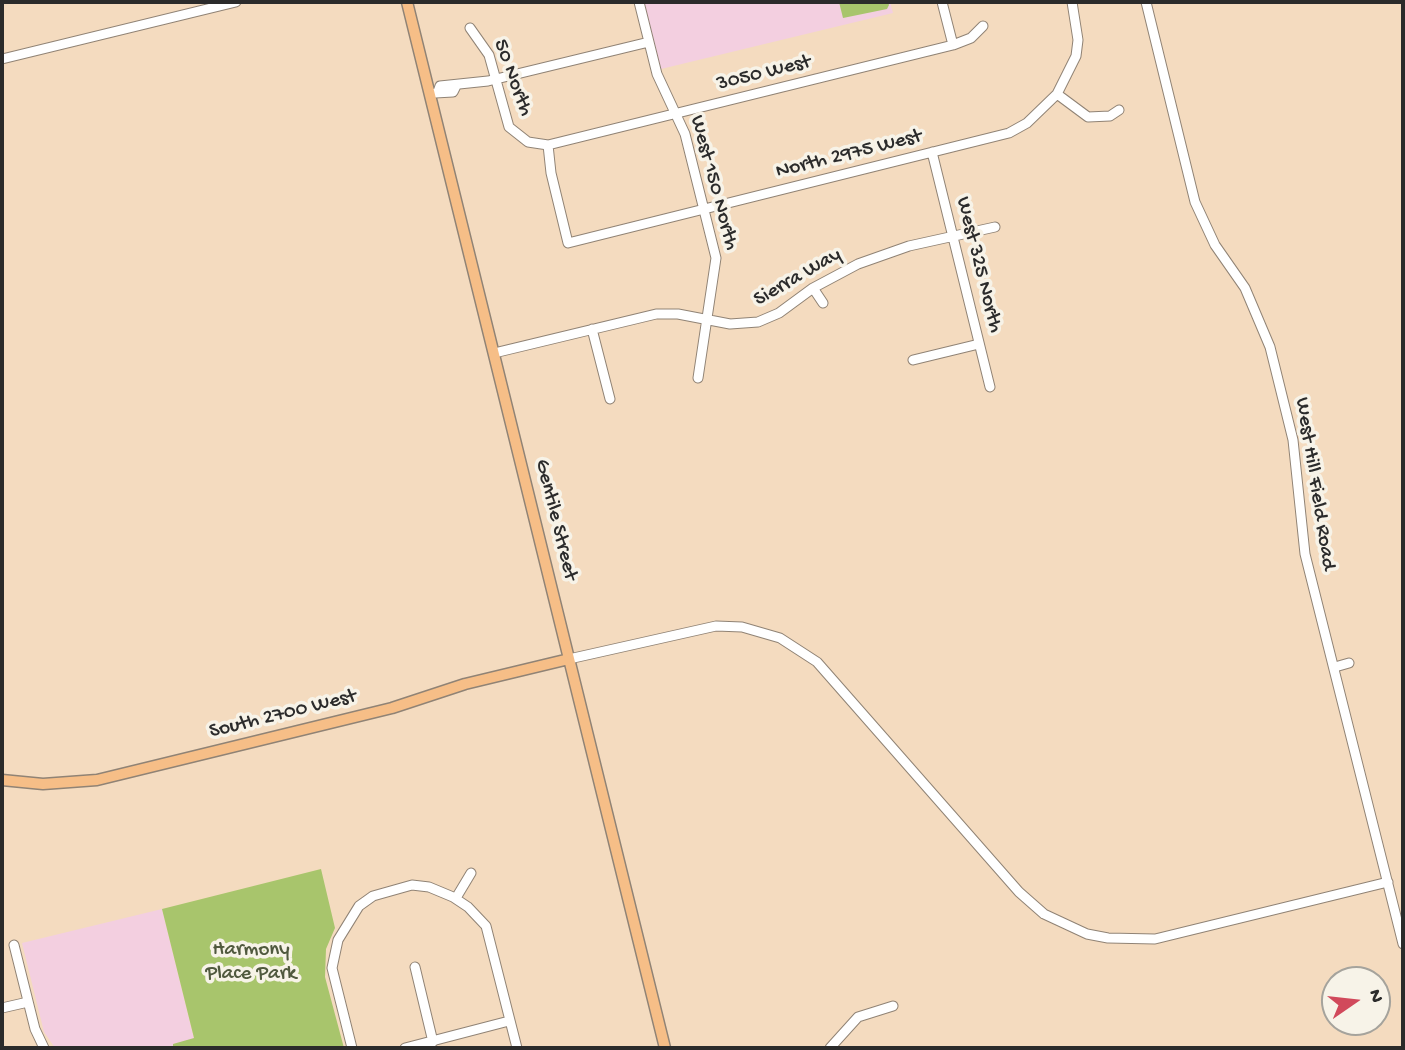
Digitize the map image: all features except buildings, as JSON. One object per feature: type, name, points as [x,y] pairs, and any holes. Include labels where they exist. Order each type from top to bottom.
[{"type":"main road","name":"Gentile Street","points":[[407,2],[434,93],[494,353],[665,1048]]},
{"type":"main road","name":"South 2700 West","points":[[2,780],[54,784],[97,780],[392,708],[465,684],[569,659]]},
{"type":"street","points":[[2,59],[236,2]]},
{"type":"street","name":"West 150 North","points":[[639,2],[657,74],[685,134],[717,264],[698,378]]},
{"type":"street","points":[[943,2],[953,45]]},
{"type":"street","name":"North 2975 West","points":[[548,145],[551,173],[568,243],[1009,133],[1027,123],[1057,94],[1076,56],[1078,40],[1072,2]]},
{"type":"street","name":"West Hill Field Road","points":[[1146,2],[1195,202],[1215,245],[1245,288],[1270,347],[1293,440],[1305,554],[1403,944]]},
{"type":"street","name":"3050 West","points":[[548,145],[953,45],[971,38],[983,26]]},
{"type":"street","name":"50 North","points":[[470,28],[485,46],[509,127],[528,142],[548,145]]},
{"type":"street","points":[[434,93],[440,86],[495,79],[649,42]]},
{"type":"street","points":[[1057,94],[1088,117],[1110,116],[1119,110]]},
{"type":"street","name":"West 325 North","points":[[932,152],[990,387]]},
{"type":"street","name":"Sierra Way","points":[[494,353],[656,314],[730,324],[758,322],[779,313],[813,288],[882,254],[995,227]]},
{"type":"street","points":[[813,288],[824,303]]},
{"type":"street","points":[[592,329],[610,399]]},
{"type":"street","points":[[913,360],[979,344]]},
{"type":"street","points":[[569,659],[716,626],[742,627],[780,638],[817,662],[1019,892],[1044,914],[1087,934],[1108,938],[1155,939],[1388,882]]},
{"type":"street","points":[[1335,667],[1349,663]]},
{"type":"street","points":[[456,898],[471,873]]},
{"type":"street","points":[[352,1048],[332,968],[338,940],[359,906],[373,896],[389,889],[421,886],[456,898],[475,913],[489,931],[517,1048]]},
{"type":"street","points":[[14,945],[38,1040],[44,1048]]},
{"type":"street","points":[[415,967],[433,1042]]},
{"type":"street","points":[[2,1008],[28,1002]]},
{"type":"street","points":[[834,1047],[859,1017],[893,1006]]},
{"type":"street","points":[[405,1048],[509,1021]]},
{"type":"shaded area","points":[[643,2],[890,2],[893,13],[661,69]]},
{"type":"shaded area","points":[[162,909],[194,1039],[173,1044],[173,1048],[55,1048],[44,1032],[22,943]]},
{"type":"green space","points":[[839,2],[888,2],[889,5],[887,9],[843,18]]},
{"type":"green space","name":"Harmony Place Park","points":[[321,869],[335,928],[326,949],[325,977],[344,1048],[173,1048],[173,1044],[194,1038],[162,909]]}]
